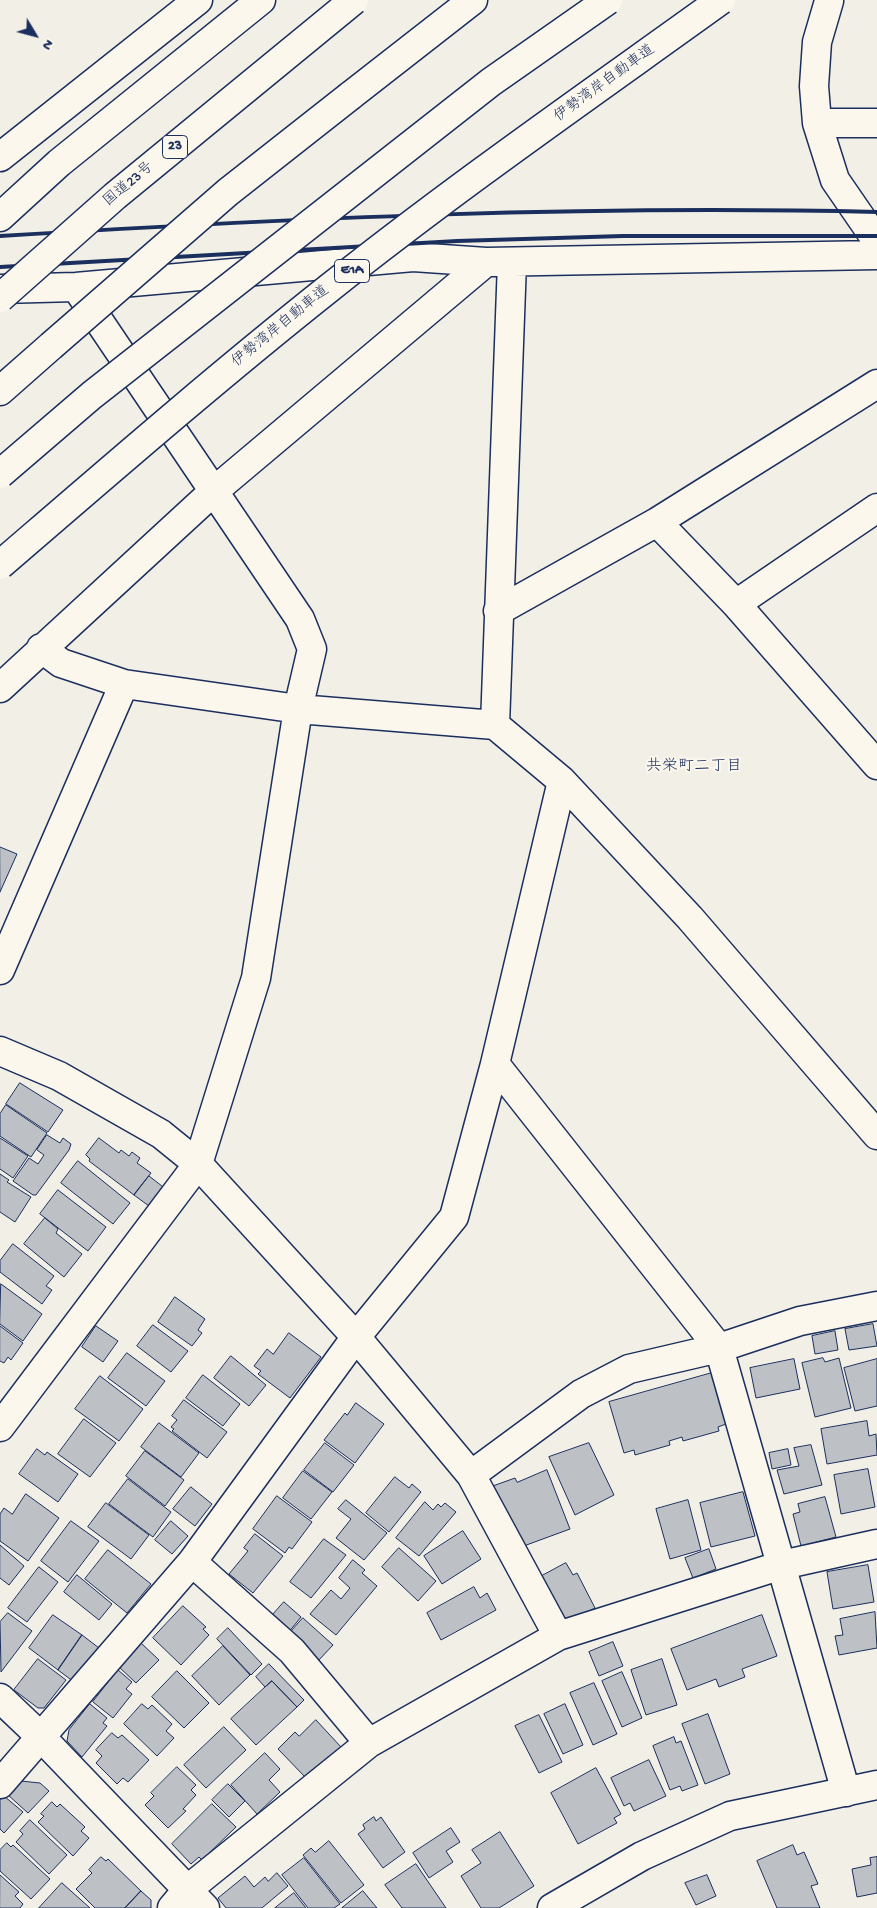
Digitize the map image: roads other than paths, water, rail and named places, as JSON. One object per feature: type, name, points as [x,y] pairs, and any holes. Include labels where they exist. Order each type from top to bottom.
[{"type":"main road","points":[[0,157],[198,0]]},
{"type":"main road","points":[[0,217],[60,163],[261,0]]},
{"type":"main road","name":"国道23号","points":[[0,298],[115,196],[354,0]]},
{"type":"main road","points":[[0,391],[228,192],[473,0]]},
{"type":"main road","points":[[0,474],[92,395],[491,82],[608,0]]},
{"type":"main road","name":"伊勢湾岸自動車道","points":[[0,565],[152,433],[328,289],[529,138],[721,0]]},
{"type":"main road","points":[[829,1],[818,42],[814,86],[818,122],[835,180],[877,241]]},
{"type":"main road","points":[[818,122],[877,123]]},
{"type":"main road","points":[[0,289],[76,287],[413,257],[499,262],[877,255]]},
{"type":"main road","points":[[0,688],[41,648],[214,491],[499,262]]},
{"type":"main road","points":[[495,725],[498,611],[499,262]]},
{"type":"main road","points":[[0,1427],[198,1164],[256,978],[298,709],[312,649],[300,619],[76,287]]},
{"type":"main road","points":[[498,611],[657,522],[877,384]]},
{"type":"main road","points":[[736,604],[877,508]]},
{"type":"main road","points":[[657,522],[736,604],[877,765]]},
{"type":"main road","points":[[41,648],[61,663],[124,684],[298,709],[495,725],[562,781],[709,938],[758,993],[800,1048],[877,1135]]},
{"type":"main road","points":[[0,970],[124,684]]},
{"type":"main road","points":[[0,1784],[192,1562],[356,1337],[454,1217],[495,1064],[562,781]]},
{"type":"main road","points":[[0,1050],[59,1076],[161,1134],[198,1164],[356,1337],[471,1475],[558,1636]]},
{"type":"main road","points":[[495,1064],[719,1348],[846,1792]]},
{"type":"main road","points":[[471,1475],[581,1394],[629,1369],[719,1348],[800,1321],[877,1306]]},
{"type":"main road","points":[[0,1698],[40,1736],[188,1902],[369,1743],[558,1636],[782,1565],[877,1544]]},
{"type":"main road","points":[[192,1562],[292,1651],[369,1743]]},
{"type":"main road","points":[[552,1908],[642,1856],[730,1816],[877,1785]]},
{"type":"railway","points":[[0,236],[438,215],[657,210],[877,212]]},
{"type":"railway","points":[[0,267],[457,241],[623,236],[877,236]]},
{"type":"district","name":"共栄町二丁目","points":[[694,768]]}]
